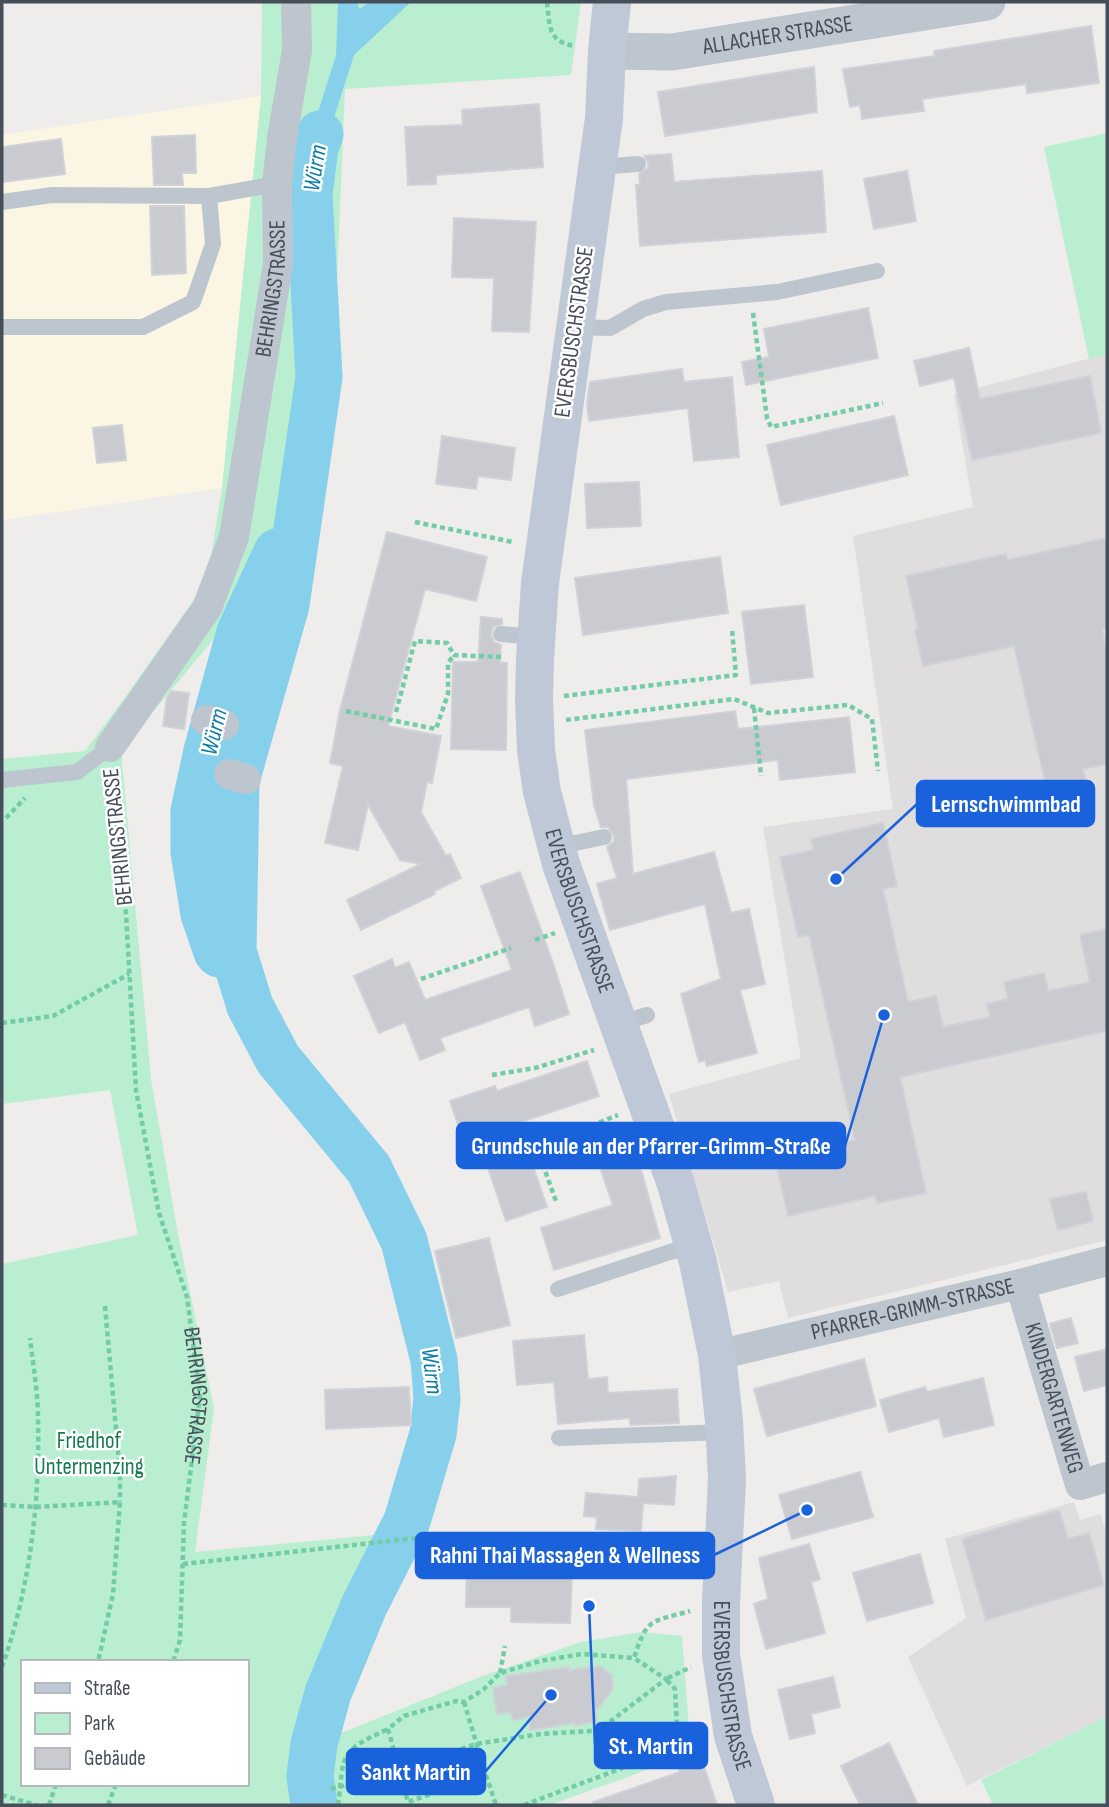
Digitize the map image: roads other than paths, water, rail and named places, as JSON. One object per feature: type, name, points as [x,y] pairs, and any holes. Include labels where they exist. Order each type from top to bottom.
[{"type":"main road","name":"EVERSBUSCHSTRASSE","points":[[612,2],[604,118],[545,548],[524,643],[542,792],[556,847],[630,1026],[648,1104],[676,1184],[693,1247],[716,1355],[725,1432],[727,1479],[721,1655],[725,1693],[740,1761],[756,1805]]},
{"type":"street","name":"BEHRINGSTRASSE","points":[[110,747],[207,608],[234,537],[278,264],[277,184],[297,50],[296,2]]},
{"type":"street","name":"ALLACHER STRASSE","points":[[607,51],[672,52],[987,2]]},
{"type":"street","name":"PFARRER-GRIMM-STRASSE","points":[[716,1355],[1107,1261]]},
{"type":"street","name":"KINDERGARTENWEG","points":[[1020,1284],[1080,1485],[1107,1477]]},
{"type":"lane","points":[[597,167],[638,164]]},
{"type":"lane","points":[[2,202],[52,195],[209,196],[277,184]]},
{"type":"lane","points":[[2,327],[143,327],[193,302],[214,244],[209,196]]},
{"type":"lane","points":[[575,327],[610,328],[643,310],[666,302],[777,292],[877,271]]},
{"type":"lane","points":[[2,780],[77,772],[110,747]]},
{"type":"lane","points":[[556,847],[604,837]]},
{"type":"lane","points":[[558,1289],[693,1247]]},
{"type":"lane","points":[[559,1438],[725,1432]]},
{"type":"water","points":[[338,2],[358,2],[359,9],[370,2],[411,2],[354,55],[324,149],[312,197],[306,197],[307,146],[336,56]]},
{"type":"waterway","name":"Würm","points":[[314,1805],[310,1776],[314,1744],[328,1693],[364,1606],[407,1521],[433,1434],[437,1399],[434,1360],[404,1241],[369,1169],[278,1059],[250,1006],[233,951],[236,781],[286,605],[319,377],[309,194],[315,147],[320,134]]},
{"type":"waterway","name":"Würm","points":[[219,954],[204,914],[194,852],[194,811],[207,751],[240,632],[277,552]]},
{"type":"place","name":"Lernschwimmbad","points":[[836,879]]},
{"type":"place","name":"Grundschule an der Pfarrer-Grimm-Straße","points":[[884,1015]]},
{"type":"place","name":"Rahni Thai Massagen & Wellness","points":[[807,1510]]},
{"type":"place","name":"St. Martin","points":[[589,1606]]},
{"type":"place","name":"Sankt Martin","points":[[551,1695]]},
{"type":"park label","name":"Friedhof Untermenzing","points":[[89,1454]]}]
